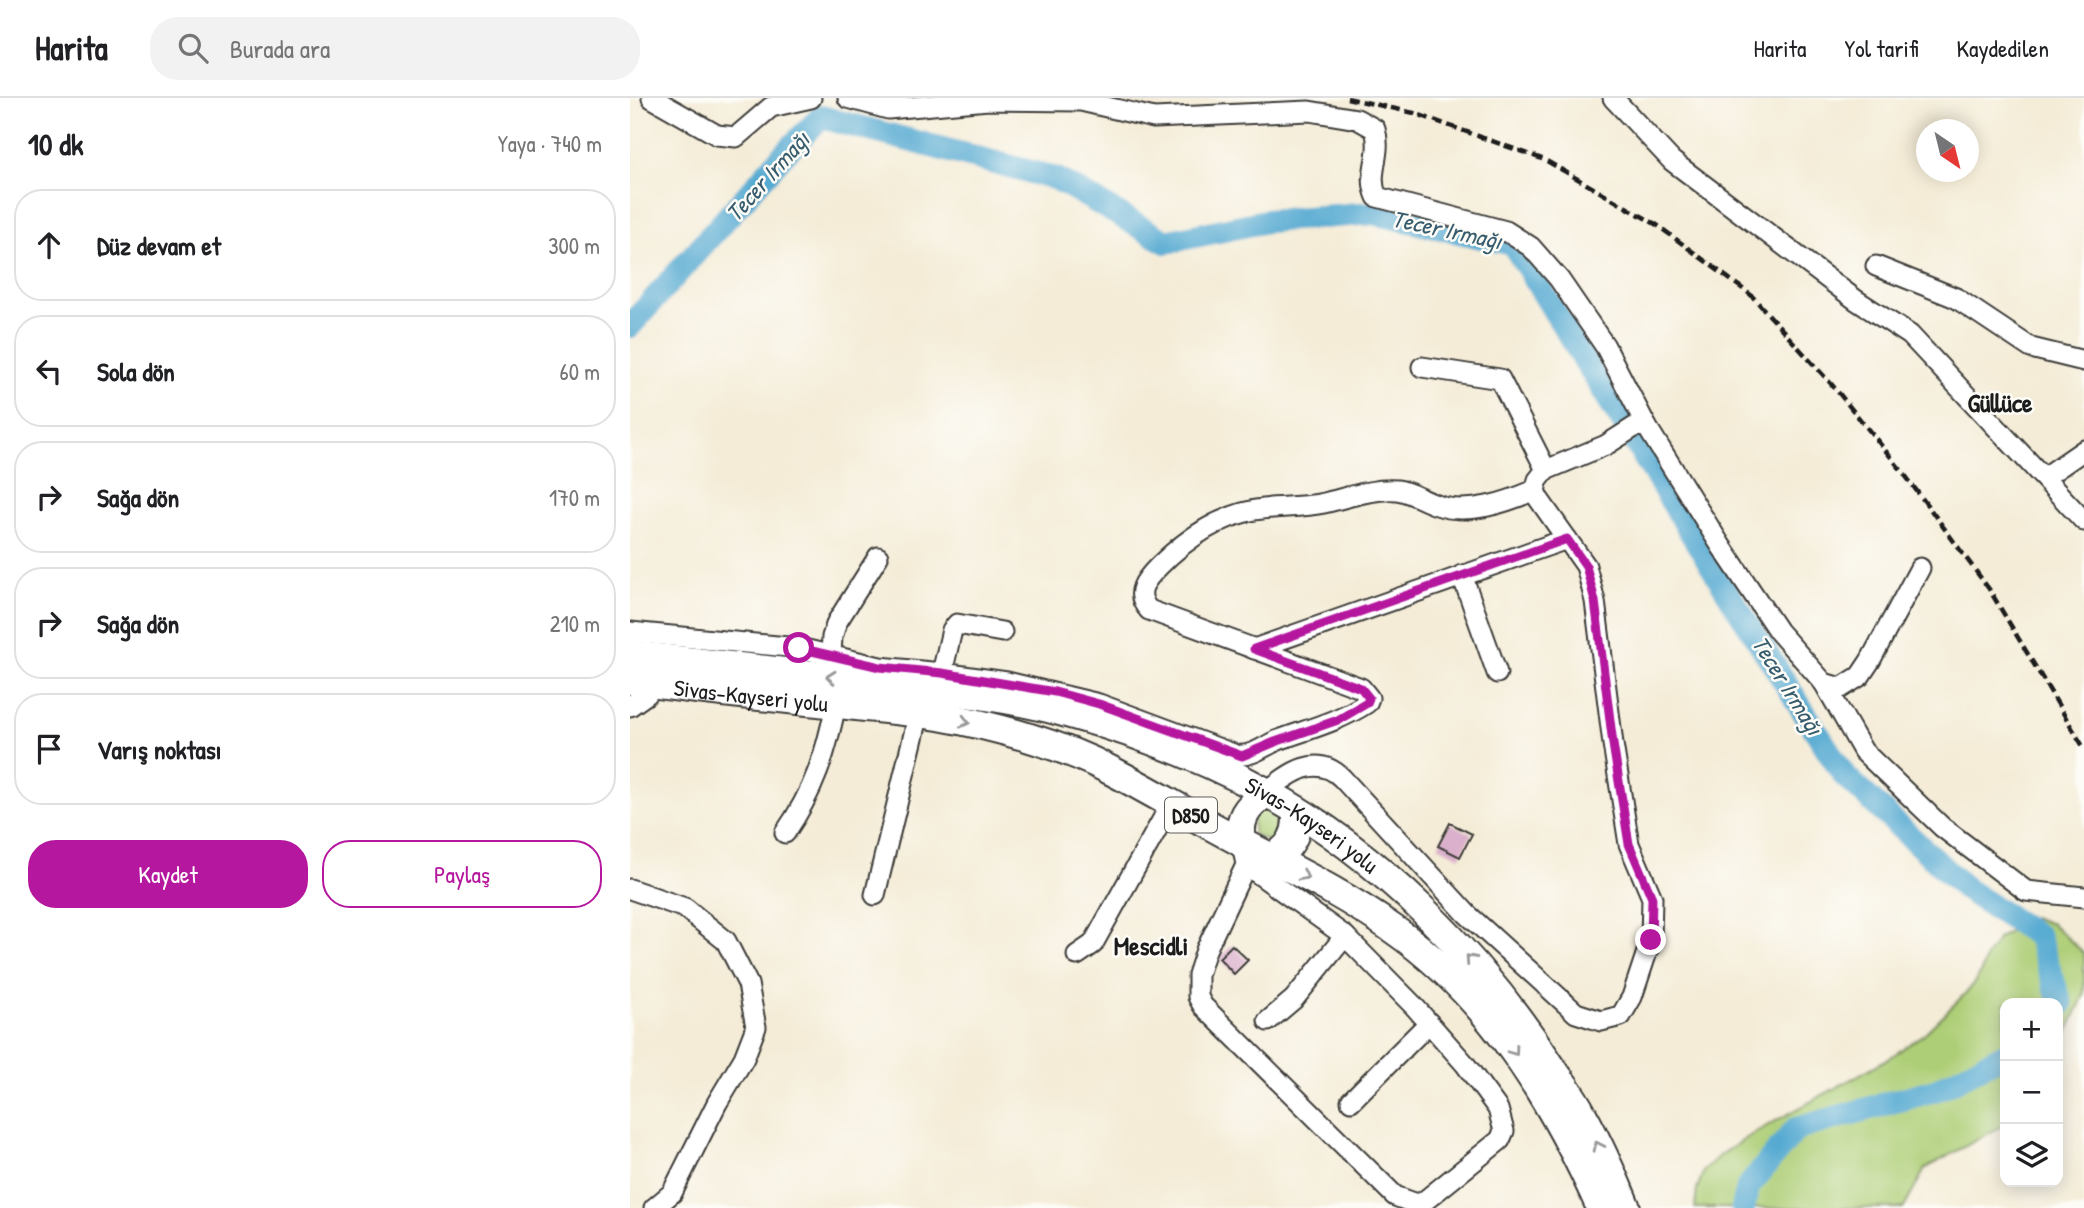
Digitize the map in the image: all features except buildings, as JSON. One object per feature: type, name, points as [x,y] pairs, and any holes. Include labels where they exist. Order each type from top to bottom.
[{"type":"highway","name":"Sivas-Kayseri yolu","points":[[630,655],[941,681],[1060,711],[1128,732],[1212,764],[1265,792],[1296,810],[1360,855],[1449,936],[1496,990],[1530,1033],[1582,1112],[1626,1208]]},
{"type":"highway","name":"Sivas-Kayseri yolu","points":[[642,682],[919,713],[1023,737],[1067,751],[1111,770],[1252,855],[1336,892],[1386,924],[1458,983],[1492,1021],[1526,1069],[1563,1130],[1601,1208]]},
{"type":"highway","points":[[1265,792],[1242,816],[1240,828],[1252,855],[1281,852],[1294,836],[1298,826],[1296,810]]},
{"type":"street","points":[[652,98],[717,135],[736,136],[771,107],[811,98]]},
{"type":"street","points":[[848,98],[888,109],[988,100],[1081,100],[1154,118],[1309,111],[1357,119],[1375,129],[1379,144],[1372,186],[1377,197],[1506,230],[1531,247],[1559,279],[1605,346],[1641,426],[1778,631],[1824,684],[1863,751],[1942,827],[2026,891],[2084,897]]},
{"type":"street","points":[[1613,98],[1672,161],[1856,300],[1910,335],[2084,521]]},
{"type":"street","points":[[1876,266],[1956,299],[2031,348],[2084,361]]},
{"type":"street","points":[[1422,367],[1500,379],[1546,470]]},
{"type":"street","points":[[1265,792],[1301,769],[1324,765],[1335,771],[1467,915],[1576,1013],[1601,1021],[1621,1016],[1632,997],[1651,940],[1652,898],[1629,844],[1595,601],[1586,566],[1535,490],[1538,480],[1546,470],[1606,445],[1641,426]]},
{"type":"street","points":[[2045,477],[2084,450]]},
{"type":"street","points":[[630,632],[799,648],[941,681],[1007,682],[1099,704],[1242,756],[1338,720],[1367,703],[1369,698],[1361,688],[1149,610],[1142,599],[1143,583],[1166,559],[1212,526],[1253,510],[1305,507],[1350,496],[1396,490],[1410,493],[1436,505],[1462,508],[1508,501],[1535,490]]},
{"type":"street","points":[[1254,649],[1567,539]]},
{"type":"street","points":[[831,654],[832,637],[837,622],[878,557]]},
{"type":"street","points":[[1824,684],[1841,688],[1860,676],[1920,568]]},
{"type":"street","points":[[1462,575],[1497,673]]},
{"type":"street","points":[[941,681],[952,630],[957,625],[1002,632]]},
{"type":"street","points":[[630,706],[647,694],[642,682]]},
{"type":"street","points":[[785,834],[809,796],[818,774],[836,704]]},
{"type":"street","points":[[875,895],[919,713]]},
{"type":"street","points":[[1296,810],[1290,799],[1290,788],[1301,769]]},
{"type":"street","points":[[1077,955],[1093,944],[1171,804]]},
{"type":"street","points":[[1252,855],[1345,936],[1429,1023],[1465,1064],[1498,1109],[1504,1131],[1500,1140],[1422,1203],[1413,1203],[1395,1196],[1203,1006],[1198,997],[1198,975],[1206,950],[1252,855]]},
{"type":"street","points":[[630,889],[685,908],[726,941],[748,984],[756,1027],[744,1058],[717,1103],[672,1193],[654,1208]]},
{"type":"street","points":[[1268,1021],[1294,999],[1345,936]]},
{"type":"street","points":[[1351,1101],[1429,1023]]},
{"type":"green space","points":[[1266,807],[1281,812],[1286,828],[1275,841],[1269,842],[1253,834],[1253,816]]},
{"type":"green space","points":[[2032,917],[2052,924],[2084,953],[2084,995],[2063,1042],[2063,998],[2000,998],[2000,1127],[1925,1169],[1904,1208],[1695,1208],[1697,1189],[1704,1170],[1719,1156],[1756,1132],[1889,1058],[1924,1034],[1969,990],[1999,938]]},
{"type":"waterway","name":"Tecer Irmağı","points":[[630,326],[784,154],[821,117],[1057,179],[1166,242],[1266,221],[1374,213],[1513,244],[1844,775],[1967,890],[2038,936],[2059,998]]},
{"type":"waterway","name":"Tecer Irmağı","points":[[1743,1208],[1748,1187],[1796,1129],[1938,1089],[2000,1057]]},
{"type":"railway","points":[[1347,98],[1414,113],[1545,160],[1657,225],[1751,295],[1833,386],[1902,471],[1989,589],[2084,748]]},
{"type":"district","name":"Güllüce","points":[[2000,402]]},
{"type":"district","name":"Mescidli","points":[[1151,945]]},
{"type":"route","points":[[799,648],[880,667],[1007,682],[1055,692],[1147,720],[1242,756],[1338,720],[1367,703],[1369,698],[1361,688],[1254,649],[1567,539],[1586,566],[1595,601],[1629,844],[1652,898],[1651,940]]}]
